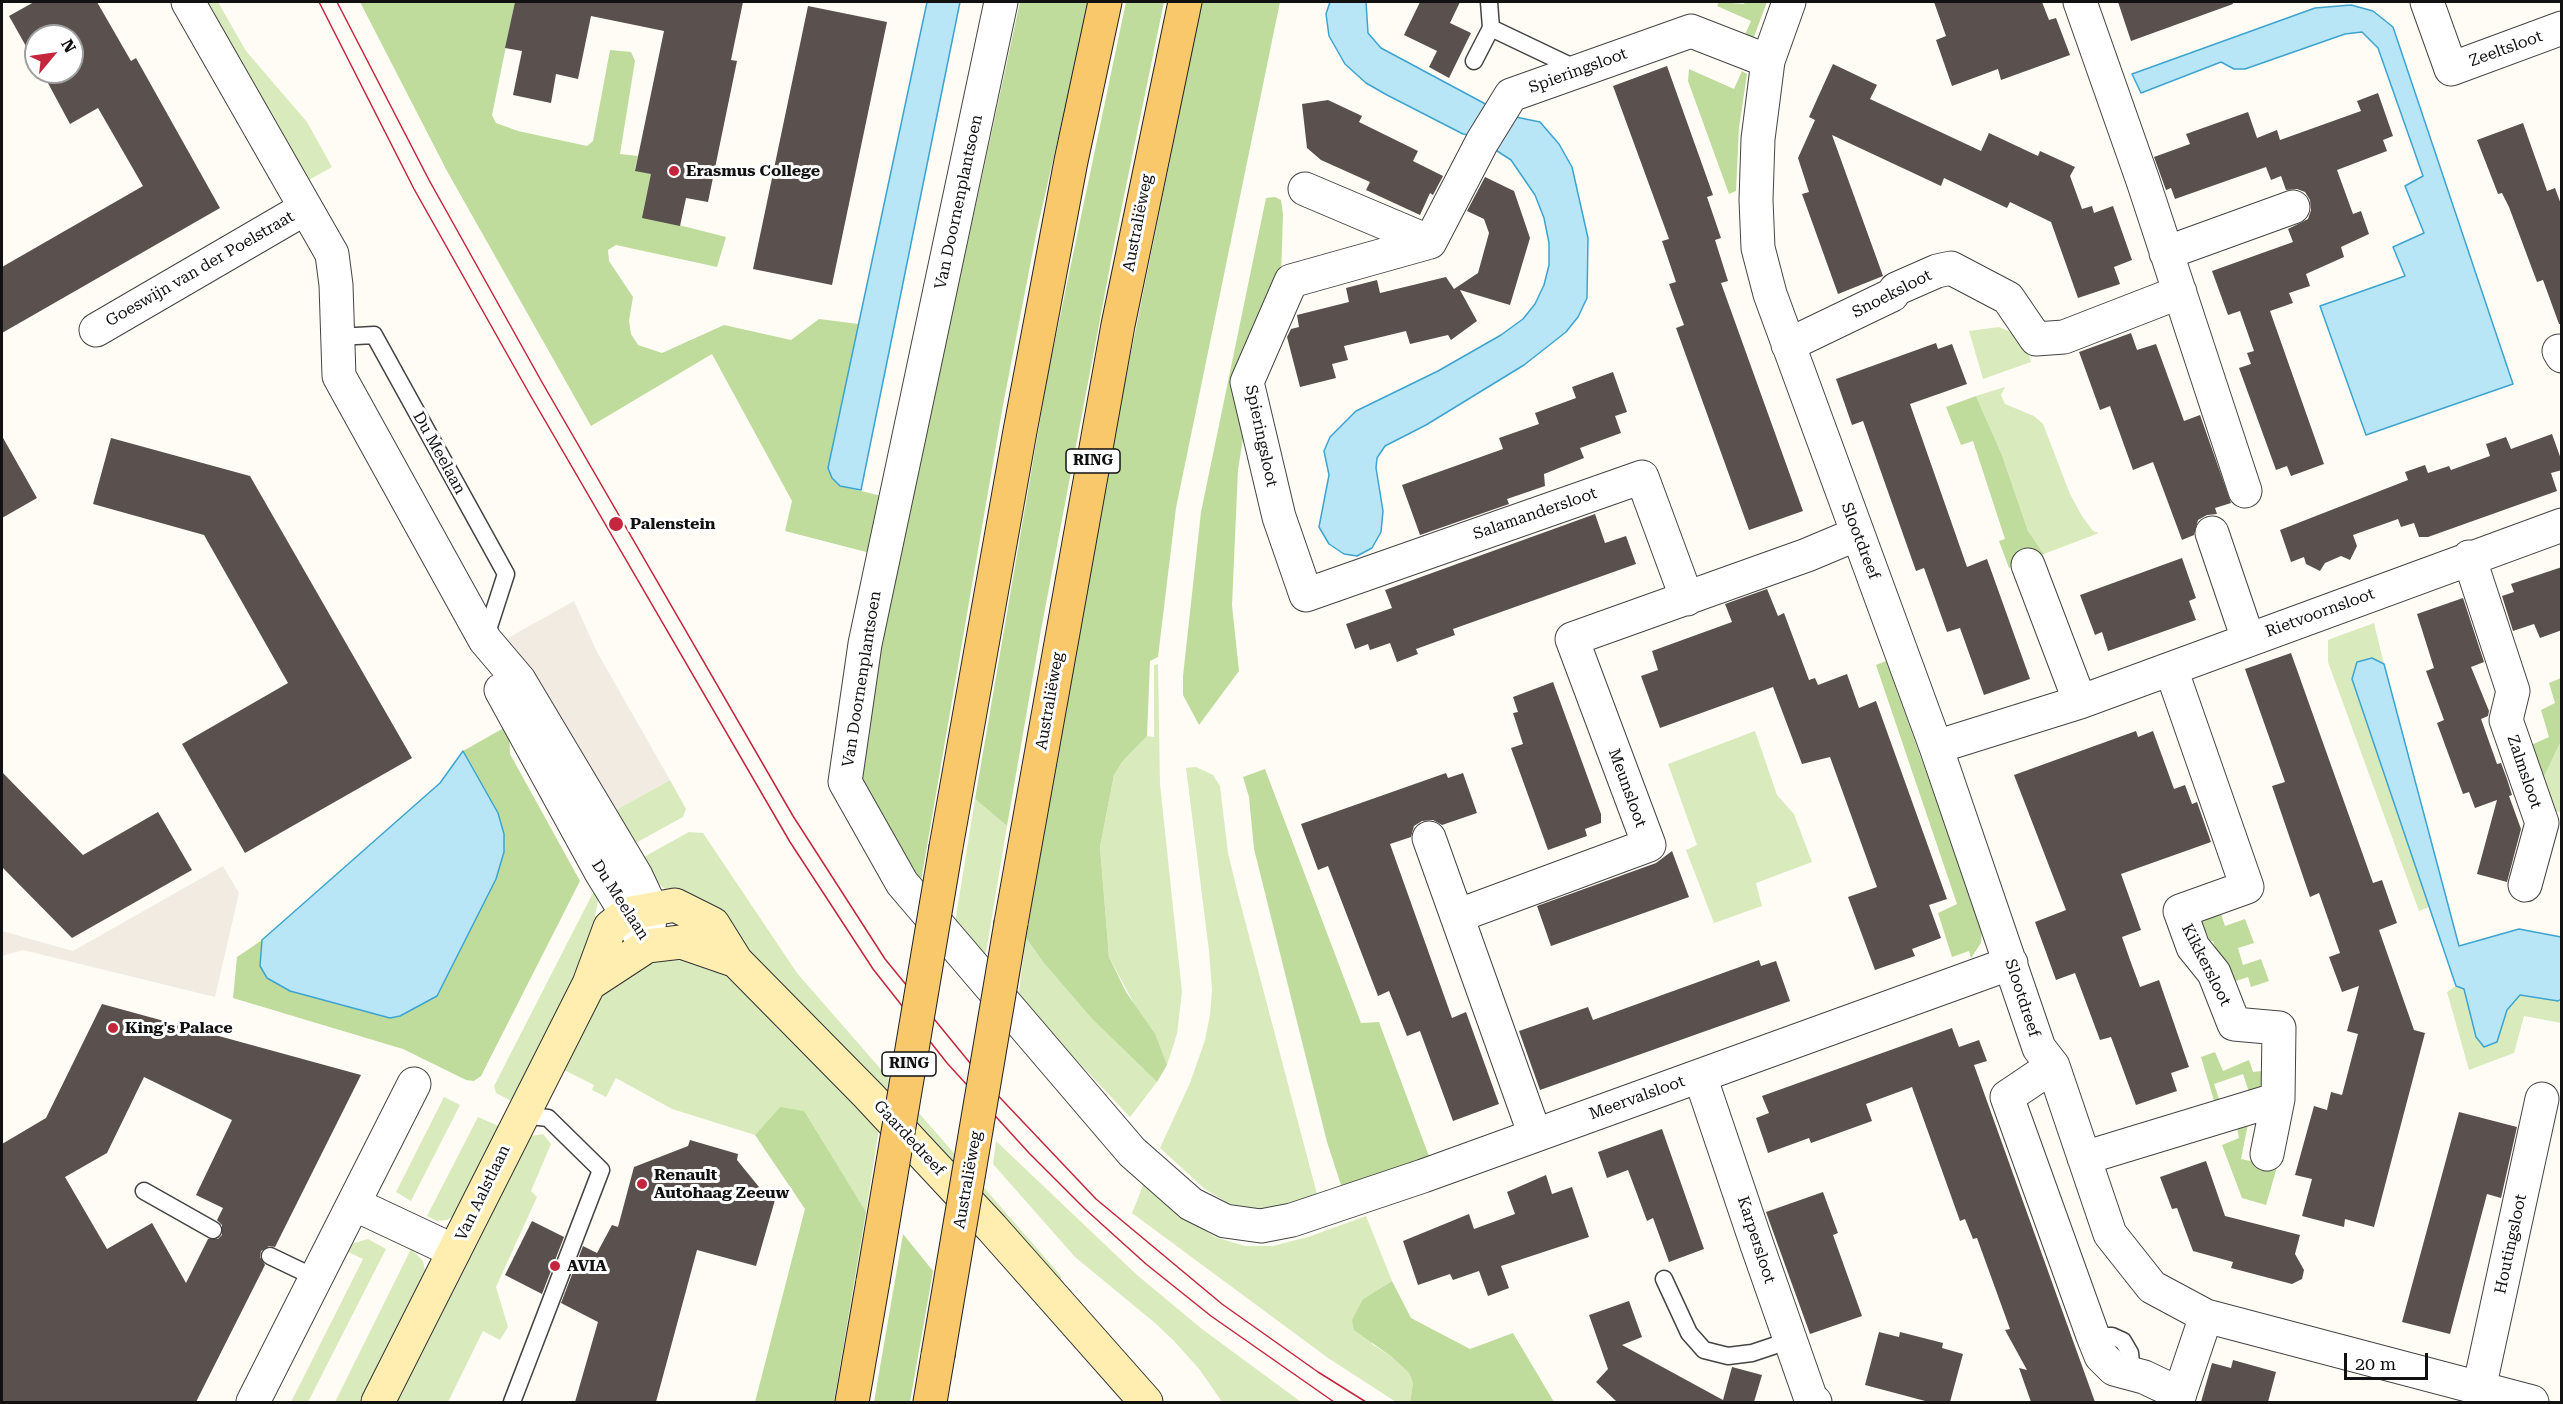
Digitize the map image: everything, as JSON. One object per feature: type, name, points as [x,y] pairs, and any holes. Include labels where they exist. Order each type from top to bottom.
[{"type":"main road","name":"RING","points":[[852,1402],[946,847],[1026,396],[1071,162],[1105,2]]},
{"type":"main road","name":"Australiëweg","points":[[930,1402],[1011,923],[1118,326],[1185,2]]},
{"type":"street","name":"Du Meelaan","points":[[188,2],[332,255],[339,376],[485,640],[519,680],[636,876],[638,911],[647,946]]},
{"type":"street","name":"Van Doornenplantsoen","points":[[1001,2],[865,644],[845,782],[902,883],[1132,1152],[1191,1204],[1225,1221],[1261,1226]]},
{"type":"street","name":"Slootdreef","points":[[1789,2],[1768,61],[1758,139],[1756,200],[1758,248],[1770,294],[1788,345],[1936,747],[2039,1048],[2053,1066],[2110,1234],[2152,1287],[2206,1316],[2532,1402]]},
{"type":"street","points":[[2080,2],[2180,292],[2245,491]]},
{"type":"street","name":"Zeeltsloot","points":[[2427,2],[2451,69],[2562,28]]},
{"type":"street","name":"Spieringsloot","points":[[1306,595],[1279,517],[1247,382],[1291,281],[1430,242],[1482,142],[1511,95],[1691,31],[1768,61]]},
{"type":"street","points":[[1305,189],[1430,242]]},
{"type":"street","points":[[2166,253],[2293,207]]},
{"type":"street","name":"Goeswijn van der Poelstraat","points":[[96,330],[304,208]]},
{"type":"street","name":"Snoeksloot","points":[[1788,345],[1892,295],[1896,289],[1936,271],[1951,268],[2008,298],[2036,339],[2064,337],[2180,292]]},
{"type":"street","name":"Salamandersloot","points":[[1306,595],[1642,477],[1687,599]]},
{"type":"street","name":"Rietvoornsloot","points":[[1936,747],[2080,702],[2469,557],[2562,525]]},
{"type":"street","points":[[2212,533],[2248,639]]},
{"type":"street","points":[[1687,599],[1857,534]]},
{"type":"street","name":"Zalmsloot","points":[[2469,557],[2513,691],[2506,720],[2552,826],[2525,885]]},
{"type":"street","points":[[2028,565],[2080,702]]},
{"type":"street","name":"Meunsloot","points":[[1457,916],[1649,845],[1572,639],[1687,599]]},
{"type":"street","name":"Kikkersloot","points":[[2171,669],[2247,887],[2180,911],[2193,947],[2214,973],[2235,1024],[2279,1028],[2278,1099],[2267,1154]]},
{"type":"street","points":[[1429,838],[1535,1135]]},
{"type":"street","name":"Gaardedreef","points":[[638,911],[675,905],[713,924],[736,961],[868,1095],[992,1228],[1146,1402]]},
{"type":"street","name":"Van Aalstlaan","points":[[378,1402],[589,984],[610,927],[638,911]]},
{"type":"street","name":"Gaardedreef","points":[[647,946],[681,942],[736,961]]},
{"type":"street","name":"Van Aalstlaan","points":[[589,984],[647,946]]},
{"type":"street","name":"Meervalsloot","points":[[1261,1226],[1292,1220],[1535,1135],[2011,963]]},
{"type":"street","points":[[2053,1066],[2007,1097],[2101,1356],[2114,1369],[2132,1374],[2179,1398],[2206,1316]]},
{"type":"street","name":"Karpersloot","points":[[1700,1076],[1812,1402],[1815,1402]]},
{"type":"street","points":[[253,1402],[414,1083]]},
{"type":"street","points":[[2084,1158],[2278,1099]]},
{"type":"street","name":"Houtingsloot","points":[[2479,1389],[2542,1099]]},
{"type":"street","points":[[354,1204],[454,1251]]},
{"type":"lane","points":[[1473,61],[1491,28],[1489,2]]},
{"type":"lane","points":[[1491,28],[1578,70]]},
{"type":"lane","name":"Du Meelaan","points":[[338,337],[374,335],[506,574],[485,640]]},
{"type":"lane","points":[[512,1402],[601,1170],[548,1118],[522,1114]]},
{"type":"lane","points":[[144,1191],[213,1230]]},
{"type":"lane","points":[[270,1256],[316,1278]]},
{"type":"lane","points":[[1664,1279],[1689,1333],[1704,1350],[1728,1356],[1752,1353],[1791,1340]]},
{"type":"green space","points":[[204,2],[218,2],[246,51],[307,122],[332,167],[307,181]]},
{"type":"green space","points":[[360,2],[515,2],[492,115],[496,123],[518,131],[587,146],[593,141],[610,50],[631,52],[635,61],[620,154],[638,156],[635,169],[652,173],[679,225],[726,237],[717,267],[616,245],[608,250],[609,261],[633,297],[629,321],[631,334],[638,345],[662,353],[724,325],[791,340],[819,319],[859,324],[828,468],[840,486],[886,497],[874,554],[785,531],[792,501],[712,354],[591,426],[447,171]]},
{"type":"green space","points":[[1020,2],[1089,2],[1037,230],[1003,405],[921,881],[863,787],[859,769],[882,637]]},
{"type":"green space","points":[[1126,2],[1164,2],[1116,235],[1041,630],[1007,826],[975,799],[1048,374]]},
{"type":"green space","points":[[1202,2],[1280,2],[1176,508],[1158,657],[1150,661],[1147,736],[1122,762],[1114,775],[1100,847],[1109,957],[1126,992],[1155,1034],[1167,1065],[1157,1082],[1092,1019],[1043,962],[1026,938],[1101,501]]},
{"type":"green space","points":[[1719,2],[1744,4],[1745,2],[1767,2],[1752,42],[1742,41],[1751,21],[1717,6]]},
{"type":"green space","points":[[1689,69],[1734,89],[1742,71],[1747,74],[1739,128],[1736,191],[1729,194],[1688,81]]},
{"type":"green space","points":[[1275,197],[1281,200],[1283,214],[1281,276],[1247,413],[1238,470],[1232,605],[1239,671],[1199,725],[1183,695],[1183,676],[1201,512],[1266,198]]},
{"type":"green space","points":[[1999,327],[2023,337],[2031,362],[1983,379],[1969,331]]},
{"type":"green space","points":[[2005,387],[2001,395],[2005,404],[2034,416],[2043,424],[2070,494],[2093,531],[2099,533],[2044,554],[2028,531],[2002,455],[1976,396]]},
{"type":"green space","points":[[1976,396],[2002,455],[2028,531],[2044,554],[2009,568],[1999,541],[2005,539],[1973,441],[1961,445],[1946,407]]},
{"type":"green space","points":[[2374,623],[2384,664],[2372,658],[2352,679],[2429,907],[2419,911],[2328,662],[2328,640]]},
{"type":"green space","points":[[1886,661],[1982,927],[1981,943],[1971,958],[1969,951],[1952,957],[1938,913],[1957,904],[1876,665]]},
{"type":"green space","points":[[1158,664],[1160,784],[1182,992],[1177,1034],[1167,1065],[1109,957],[1100,847],[1114,775],[1122,762],[1147,736],[1154,737],[1154,665]]},
{"type":"green space","points":[[2561,678],[2561,741],[2541,783],[2529,746],[2549,737],[2541,710],[2555,703],[2549,683]]},
{"type":"green space","points":[[509,725],[510,754],[580,881],[481,1076],[474,1081],[466,1080],[403,1049],[233,998],[237,957],[262,940],[260,967],[267,978],[290,991],[390,1018],[437,996],[496,879],[504,852],[476,773],[463,751]]},
{"type":"green space","points":[[1755,731],[1777,795],[1794,814],[1812,862],[1756,883],[1762,906],[1714,923],[1686,850],[1697,845],[1668,764]]},
{"type":"green space","points":[[2561,741],[2561,813],[2552,809],[2541,783]]},
{"type":"green space","points":[[1196,767],[1213,775],[1220,786],[1228,853],[1318,1198],[1274,1210],[1248,1209],[1228,1203],[1206,1190],[1160,1148],[1190,1083],[1205,1040],[1210,1015],[1212,990],[1209,951],[1186,768]]},
{"type":"green space","points":[[1265,769],[1361,1023],[1379,1022],[1430,1159],[1343,1191],[1327,1142],[1254,849],[1249,797],[1243,777]]},
{"type":"green space","points":[[670,780],[686,809],[683,817],[632,845],[612,812]]},
{"type":"green space","points":[[975,799],[1007,826],[984,965],[954,929]]},
{"type":"green space","points":[[689,832],[703,833],[797,973],[1061,1276],[1061,1280],[835,1037],[706,907],[668,892],[648,874],[640,859]]},
{"type":"green space","points":[[597,885],[600,890],[588,953],[513,1102],[496,1093],[494,1086]]},
{"type":"green space","points":[[2220,911],[2225,926],[2245,919],[2254,943],[2238,948],[2243,965],[2261,959],[2269,981],[2251,987],[2248,977],[2227,984],[2213,941],[2210,941],[2206,931],[2201,933],[2196,919]]},
{"type":"green space","points":[[1026,938],[1043,962],[1092,1019],[1157,1082],[1130,1117],[1018,998]]},
{"type":"green space","points":[[677,955],[725,973],[879,1128],[866,1212],[838,1168],[780,1107],[755,1135],[672,1109],[616,1078],[606,1097],[592,1090],[594,1085],[564,1070],[604,991],[637,964]]},
{"type":"green space","points":[[2456,986],[2464,989],[2476,1037],[2497,1042],[2507,1010],[2520,995],[2557,1001],[2561,999],[2561,1023],[2524,1016],[2514,1053],[2469,1070],[2447,992]]},
{"type":"green space","points":[[2215,1052],[2223,1071],[2249,1060],[2253,1072],[2270,1070],[2259,1088],[2249,1092],[2243,1074],[2214,1084],[2220,1102],[2215,1104],[2201,1057]]},
{"type":"green space","points":[[444,1097],[460,1105],[411,1201],[396,1192]]},
{"type":"green space","points":[[780,1107],[804,1111],[866,1212],[834,1402],[755,1402],[805,1209],[755,1135]]},
{"type":"green space","points":[[478,1117],[501,1127],[456,1214],[447,1220],[437,1221],[427,1216]]},
{"type":"green space","points":[[2236,1122],[2248,1124],[2241,1159],[2277,1167],[2266,1205],[2242,1198],[2222,1145],[2239,1138]]},
{"type":"green space","points":[[543,1134],[551,1144],[531,1191],[537,1197],[496,1287],[508,1327],[500,1340],[483,1331],[448,1402],[395,1402],[531,1136]]},
{"type":"green space","points":[[996,1141],[1137,1275],[1202,1329],[1301,1402],[1222,1402],[1200,1370],[1174,1341],[1075,1257],[993,1164]]},
{"type":"green space","points":[[1144,1183],[1186,1219],[1215,1237],[1245,1246],[1273,1246],[1311,1236],[1366,1216],[1392,1281],[1363,1299],[1372,1344],[1392,1357],[1409,1373],[1413,1383],[1410,1402],[1396,1402],[1328,1358],[1132,1213]]},
{"type":"green space","points":[[903,1234],[933,1271],[910,1402],[874,1402]]},
{"type":"green space","points":[[368,1239],[386,1249],[308,1402],[291,1402],[363,1259],[342,1249],[344,1246]]},
{"type":"green space","points":[[411,1249],[423,1261],[425,1271],[422,1282],[361,1402],[335,1402]]},
{"type":"green space","points":[[1392,1281],[1411,1318],[1470,1349],[1513,1333],[1554,1402],[1410,1402],[1413,1383],[1409,1373],[1392,1357],[1354,1330],[1352,1320],[1363,1299]]},
{"type":"shaded area","points":[[574,601],[597,652],[670,780],[612,812],[584,776],[506,639]]},
{"type":"shaded area","points":[[223,866],[239,893],[215,997],[23,950],[2,956],[2,931],[73,951]]},
{"type":"water","points":[[927,2],[960,2],[861,490],[840,486],[832,478],[828,468]]},
{"type":"water","points":[[1330,2],[1366,2],[1368,33],[1381,48],[1506,115],[1540,122],[1559,144],[1572,167],[1588,238],[1587,298],[1578,317],[1566,332],[1524,365],[1426,425],[1385,446],[1377,458],[1376,468],[1383,511],[1381,532],[1372,548],[1357,556],[1344,554],[1329,544],[1319,527],[1329,475],[1324,451],[1330,437],[1356,411],[1438,371],[1501,335],[1523,319],[1535,304],[1544,285],[1549,265],[1549,243],[1544,218],[1535,195],[1511,160],[1474,136],[1463,134],[1366,83],[1345,64],[1329,36],[1326,14]]},
{"type":"water","points":[[2351,5],[2373,11],[2393,27],[2513,384],[2366,435],[2320,306],[2405,276],[2393,247],[2424,233],[2405,186],[2423,176],[2378,48],[2362,32],[2345,34],[2245,69],[2234,69],[2221,62],[2141,93],[2132,74],[2315,8]]},
{"type":"water","points":[[2372,658],[2384,664],[2459,946],[2519,929],[2561,937],[2561,999],[2558,1001],[2520,995],[2507,1010],[2497,1042],[2484,1047],[2476,1037],[2464,989],[2456,986],[2352,679],[2357,662]]},
{"type":"water","points":[[463,751],[498,813],[504,834],[504,852],[496,879],[437,996],[400,1016],[390,1018],[290,991],[267,978],[260,966],[262,940],[440,783]]},
{"type":"building","points":[[34,2],[97,2],[131,61],[136,58],[220,208],[2,333],[2,267],[143,186],[98,108],[70,124],[48,84],[84,84],[84,24],[24,24],[24,43],[9,16]]},
{"type":"building","points":[[515,2],[743,2],[731,60],[737,61],[708,202],[686,198],[680,226],[642,218],[651,174],[635,171],[664,31],[591,16],[578,79],[556,74],[551,103],[513,95],[522,51],[505,48]]},
{"type":"building","points":[[1420,2],[1460,2],[1450,23],[1471,33],[1449,78],[1429,67],[1437,51],[1404,35]]},
{"type":"building","points":[[1934,2],[2042,2],[2049,20],[2056,18],[2070,55],[2001,80],[1998,69],[1952,86],[1936,40],[1946,36]]},
{"type":"building","points":[[2118,2],[2232,2],[2233,4],[2131,41]]},
{"type":"building","points":[[808,6],[887,22],[832,285],[753,269]]},
{"type":"building","points":[[1833,64],[1877,85],[1870,99],[1981,151],[1989,133],[2038,156],[2040,151],[2075,167],[2070,176],[2082,209],[2092,206],[2094,213],[2113,206],[2132,260],[2114,267],[2120,284],[2078,298],[2051,222],[2010,202],[2007,208],[1944,178],[1941,186],[1832,135],[1883,276],[1838,294],[1802,194],[1809,192],[1798,158],[1815,120],[1809,117]]},
{"type":"building","points":[[1667,66],[1713,195],[1707,197],[1721,238],[1715,240],[1728,281],[1721,283],[1803,511],[1749,530],[1676,328],[1684,325],[1669,284],[1676,282],[1662,241],[1669,239],[1613,86]]},
{"type":"building","points":[[2378,93],[2393,136],[2383,140],[2387,151],[2337,170],[2353,214],[2361,211],[2369,234],[2341,247],[2344,257],[2306,274],[2310,286],[2289,293],[2293,303],[2270,311],[2324,464],[2291,476],[2287,466],[2276,470],[2239,368],[2251,364],[2247,353],[2254,351],[2240,311],[2228,315],[2212,271],[2293,242],[2288,229],[2308,219],[2311,210],[2310,200],[2305,192],[2297,189],[2286,190],[2281,176],[2271,180],[2266,167],[2175,199],[2171,188],[2166,190],[2154,157],[2190,144],[2186,134],[2248,112],[2257,138],[2277,130],[2280,140],[2361,111],[2357,101]]},
{"type":"building","points":[[1328,100],[1362,116],[1359,122],[1418,151],[1413,161],[1443,176],[1433,195],[1430,193],[1420,215],[1366,190],[1370,182],[1321,160],[1307,148],[1302,104]]},
{"type":"building","points":[[2523,123],[2547,191],[2555,188],[2562,207],[2562,324],[2559,324],[2543,280],[2537,282],[2509,207],[2502,193],[2498,194],[2477,140]]},
{"type":"building","points":[[1485,177],[1514,191],[1530,238],[1510,305],[1460,290],[1477,321],[1451,340],[1448,335],[1410,344],[1406,331],[1344,346],[1348,360],[1332,364],[1336,378],[1300,387],[1287,337],[1291,329],[1299,327],[1297,315],[1349,302],[1346,288],[1377,280],[1380,293],[1446,277],[1454,289],[1478,273],[1489,233],[1484,219],[1467,211]]},
{"type":"building","points":[[2131,333],[2137,350],[2156,344],[2184,421],[2200,415],[2231,503],[2215,508],[2217,514],[2207,515],[2198,520],[2194,535],[2182,540],[2153,462],[2133,470],[2110,406],[2100,410],[2079,352]]},
{"type":"building","points":[[1936,343],[1938,349],[1952,344],[1967,384],[1910,404],[1967,567],[1987,559],[2030,679],[1984,695],[1960,628],[1947,632],[1924,568],[1916,571],[1863,421],[1852,425],[1836,379]]},
{"type":"building","points":[[1613,372],[1627,412],[1615,416],[1621,433],[1580,448],[1584,458],[1544,474],[1545,486],[1507,499],[1509,504],[1420,535],[1402,485],[1503,449],[1499,438],[1539,424],[1535,413],[1576,398],[1572,387]]},
{"type":"building","points":[[2552,434],[2562,462],[2562,470],[2551,473],[2557,491],[2428,537],[2419,537],[2414,523],[2401,527],[2398,519],[2353,535],[2357,546],[2350,560],[2341,556],[2325,563],[2320,571],[2306,564],[2304,557],[2291,562],[2280,530],[2408,480],[2405,472],[2425,465],[2428,473],[2449,466],[2451,470],[2490,456],[2486,444],[2506,437],[2511,449]]},
{"type":"building","points":[[2,436],[37,498],[2,518]]},
{"type":"building","points":[[111,438],[250,476],[412,758],[245,853],[182,744],[288,683],[204,535],[93,504]]},
{"type":"building","points":[[1595,514],[1605,543],[1626,536],[1636,564],[1453,629],[1455,635],[1416,649],[1418,654],[1397,662],[1390,643],[1370,650],[1368,644],[1355,649],[1346,624],[1392,608],[1385,590]]},
{"type":"building","points":[[2182,558],[2196,598],[2189,601],[2196,620],[2108,651],[2102,632],[2095,635],[2080,595]]},
{"type":"building","points":[[2562,567],[2562,630],[2540,638],[2534,624],[2513,631],[2502,596],[2514,592],[2511,584]]},
{"type":"building","points":[[1767,589],[1778,616],[1784,613],[1809,680],[1815,678],[1818,685],[1847,674],[1859,708],[1876,701],[1947,899],[1929,905],[1941,938],[1912,949],[1915,956],[1875,970],[1848,897],[1877,887],[1830,757],[1802,764],[1773,687],[1660,728],[1641,676],[1658,670],[1652,651],[1732,622],[1725,604]]},
{"type":"building","points":[[2463,598],[2484,662],[2471,667],[2489,711],[2488,716],[2481,719],[2497,764],[2501,763],[2507,779],[2512,795],[2509,796],[2521,829],[2507,882],[2477,874],[2497,800],[2475,808],[2469,792],[2463,794],[2437,723],[2444,720],[2426,671],[2434,668],[2417,614]]},
{"type":"building","points":[[2291,653],[2373,883],[2382,880],[2397,923],[2379,930],[2414,1030],[2425,1033],[2374,1227],[2345,1219],[2344,1227],[2302,1216],[2312,1179],[2295,1175],[2314,1106],[2327,1110],[2331,1092],[2342,1095],[2358,1034],[2347,1031],[2359,986],[2342,992],[2329,957],[2340,953],[2319,893],[2310,897],[2272,786],[2285,782],[2245,669]]},
{"type":"building","points":[[1553,682],[1601,814],[1601,823],[1585,829],[1587,836],[1548,850],[1511,748],[1523,744],[1513,713],[1518,712],[1513,697]]},
{"type":"building","points":[[2136,731],[2138,737],[2153,731],[2174,789],[2185,785],[2192,804],[2197,802],[2211,842],[2121,874],[2141,930],[2122,937],[2130,960],[2140,987],[2159,980],[2189,1067],[2171,1073],[2177,1091],[2136,1105],[2111,1037],[2100,1040],[2075,973],[2056,980],[2035,922],[2066,910],[2014,775]]},
{"type":"building","points":[[2,772],[83,855],[158,812],[192,870],[72,938],[2,867]]},
{"type":"building","points":[[1446,773],[1448,778],[1463,773],[1477,813],[1442,825],[1433,820],[1422,821],[1414,826],[1411,837],[1390,844],[1452,1018],[1466,1012],[1499,1104],[1453,1121],[1420,1031],[1407,1036],[1389,991],[1378,996],[1328,866],[1318,870],[1301,824]]},
{"type":"building","points":[[1672,851],[1689,897],[1551,946],[1537,906],[1656,863]]},
{"type":"building","points":[[1759,960],[1761,966],[1776,961],[1790,1001],[1540,1090],[1519,1031],[1588,1007],[1593,1020]]},
{"type":"building","points":[[102,1004],[361,1075],[275,1247],[269,1246],[261,1251],[260,1257],[265,1265],[196,1402],[2,1402],[2,1144],[46,1118]],"holes":[[[144,1077],[232,1120],[196,1195],[223,1208],[217,1220],[222,1225],[222,1235],[218,1239],[208,1239],[186,1283],[152,1223],[107,1249],[65,1177],[107,1153]]]},
{"type":"building","points":[[1952,1028],[1959,1047],[1979,1040],[1987,1061],[1974,1065],[2095,1402],[2031,1402],[2019,1368],[2027,1370],[2005,1330],[2010,1329],[1977,1238],[1973,1239],[1965,1219],[1960,1221],[1912,1087],[1866,1104],[1872,1121],[1811,1143],[1809,1138],[1768,1153],[1756,1118],[1769,1113],[1762,1096]]},
{"type":"building","points":[[2459,1112],[2517,1127],[2501,1198],[2487,1194],[2450,1334],[2402,1322]]},
{"type":"building","points":[[1662,1129],[1704,1249],[1669,1262],[1653,1218],[1647,1221],[1628,1170],[1607,1178],[1598,1152]]},
{"type":"building","points":[[690,1140],[738,1154],[737,1160],[768,1198],[775,1200],[756,1266],[697,1250],[656,1402],[575,1402],[598,1322],[561,1303],[583,1246],[597,1253],[612,1225],[618,1227],[634,1167],[688,1146]]},
{"type":"building","points":[[2206,1161],[2225,1216],[2300,1235],[2295,1254],[2304,1270],[2302,1279],[2292,1284],[2231,1268],[2233,1262],[2193,1251],[2177,1208],[2172,1209],[2160,1177]]},
{"type":"building","points":[[1546,1175],[1552,1194],[1572,1187],[1589,1237],[1501,1266],[1509,1288],[1488,1296],[1479,1271],[1453,1280],[1450,1274],[1418,1285],[1403,1241],[1469,1214],[1474,1229],[1515,1214],[1507,1192]]},
{"type":"building","points":[[1823,1192],[1838,1233],[1833,1235],[1862,1316],[1810,1334],[1766,1212]]},
{"type":"building","points":[[532,1221],[564,1237],[542,1294],[505,1275]]},
{"type":"building","points":[[1629,1301],[1642,1337],[1622,1345],[1723,1400],[1732,1367],[1762,1375],[1754,1402],[1617,1402],[1596,1382],[1608,1369],[1589,1315]]},
{"type":"building","points":[[1879,1332],[1899,1337],[1900,1332],[1943,1343],[1942,1348],[1963,1354],[1950,1402],[1929,1402],[1865,1385]]},
{"type":"building","points":[[2233,1360],[2276,1372],[2268,1402],[2201,1402],[2212,1363],[2231,1368]]},
{"type":"tram line","points":[[319,2],[414,189],[529,393],[790,842],[873,969],[947,1063],[1029,1153],[1085,1209],[1146,1264],[1211,1316],[1334,1402]]},
{"type":"tram line","points":[[337,2],[429,180],[543,384],[793,816],[885,959],[988,1085],[1096,1199],[1222,1304],[1318,1372],[1366,1402]]},
{"type":"place","name":"Erasmus College","points":[[674,171]]},
{"type":"place","name":"Palenstein","points":[[616,524]]},
{"type":"place","name":"King's Palace","points":[[113,1028]]},
{"type":"place","name":"Renault Autohaag Zeeuw","points":[[642,1184]]},
{"type":"place","name":"AVIA","points":[[555,1266]]}]
